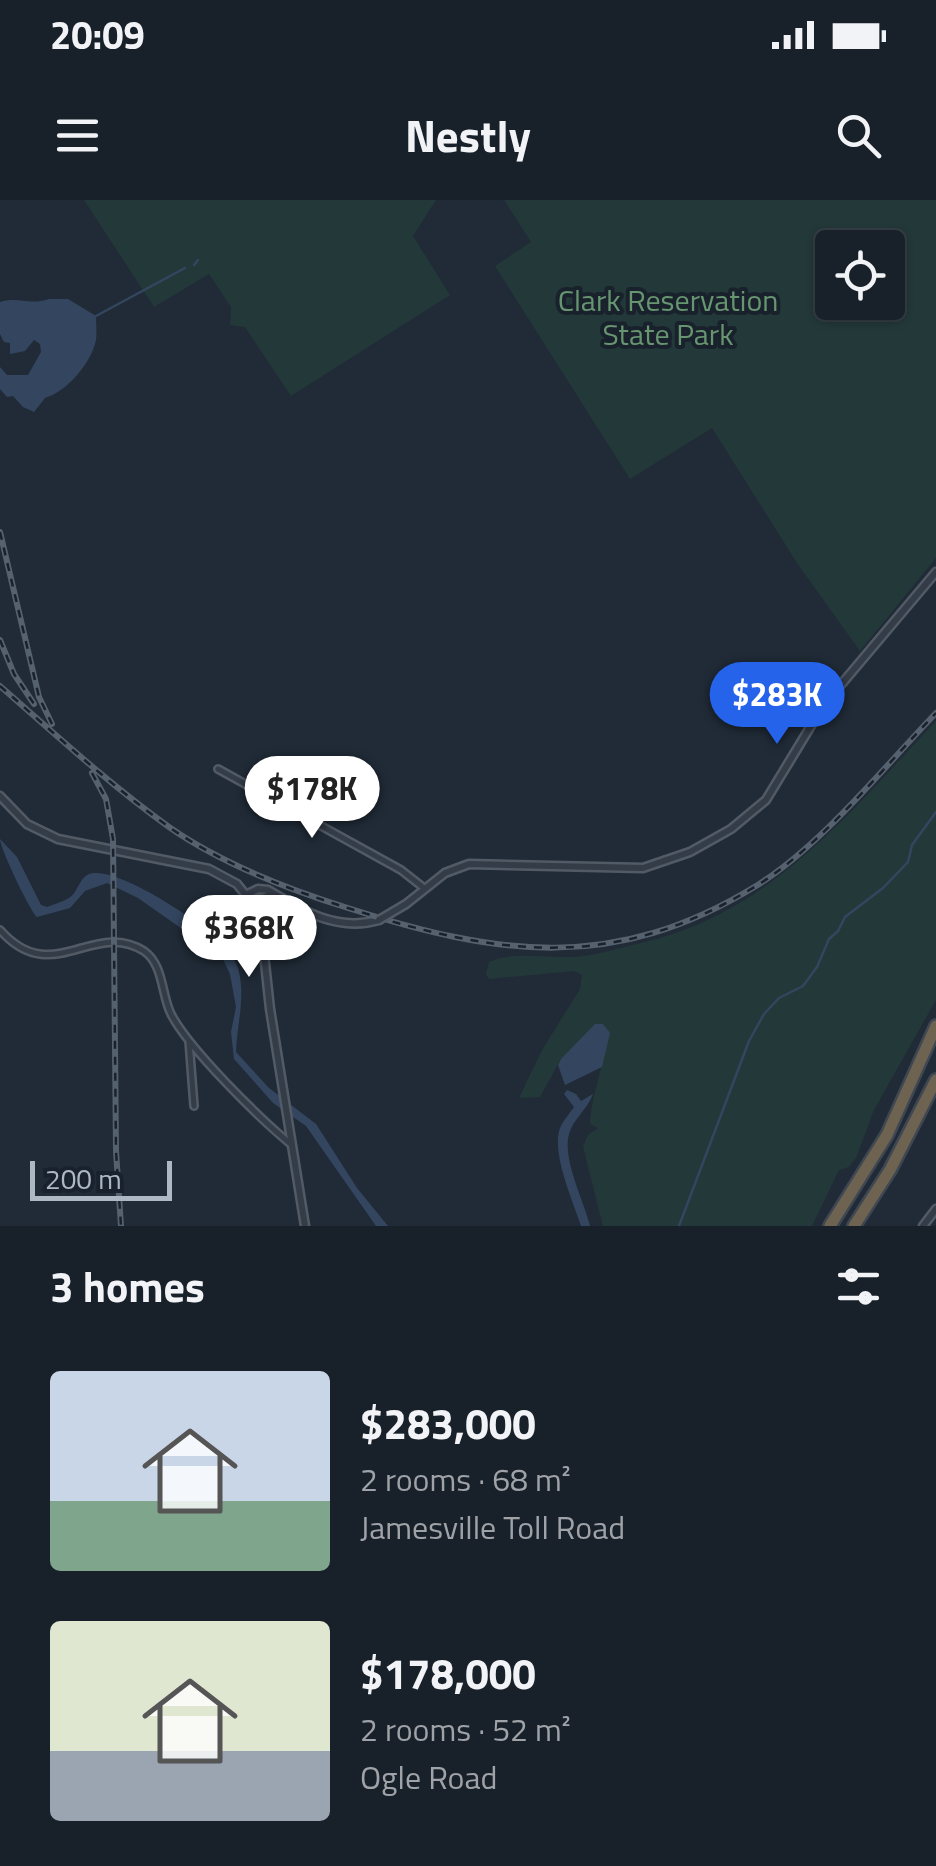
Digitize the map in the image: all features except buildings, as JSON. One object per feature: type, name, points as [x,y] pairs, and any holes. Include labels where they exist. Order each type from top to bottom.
[{"type":"highway","points":[[830,1226],[887,1135],[936,1026]]},
{"type":"highway","points":[[854,1226],[897,1158],[936,1080]]},
{"type":"street","points":[[246,894],[258,889],[322,919],[356,924],[384,918],[445,872],[468,864],[622,870],[664,863],[690,852],[732,829],[766,800],[833,692],[936,572]]},
{"type":"street","points":[[218,769],[401,870],[424,888]]},
{"type":"street","points":[[0,796],[27,824],[52,836],[209,869],[230,879],[246,894],[261,926]]},
{"type":"street","points":[[273,894],[261,904],[261,926],[305,1226]]},
{"type":"street","points":[[0,930],[19,948],[43,956],[110,943],[142,950],[156,965],[173,1017],[189,1038],[292,1145]]},
{"type":"street","points":[[189,1038],[194,1106]]},
{"type":"street","points":[[923,1226],[936,1209]]},
{"type":"green space","points":[[84,200],[436,200],[413,236],[450,295],[291,396],[245,327],[230,325],[231,307],[209,274],[154,307]]},
{"type":"green space","name":"Clark Reservation State Park","points":[[504,200],[936,200],[936,558],[860,651],[797,563],[712,428],[630,479],[495,266],[531,242]]},
{"type":"green space","points":[[936,721],[936,1000],[874,1110],[856,1158],[849,1167],[839,1170],[812,1226],[603,1226],[583,1146],[588,1135],[598,1128],[590,1124],[590,1116],[605,1050],[561,1059],[540,1097],[519,1098],[542,1050],[580,989],[582,975],[574,971],[489,979],[489,962],[519,956],[573,957],[598,953],[687,929],[730,909],[769,884],[839,824]]},
{"type":"water","points":[[68,299],[96,316],[96,340],[76,376],[45,398],[34,412],[0,389],[0,367],[7,375],[28,375],[41,352],[40,344],[34,340],[25,351],[10,354],[10,343],[4,342],[0,334],[0,302]]},
{"type":"water","points":[[0,839],[17,857],[41,905],[47,907],[69,898],[90,874],[110,875],[176,908],[217,940],[231,955],[240,979],[236,1052],[269,1088],[316,1124],[357,1188],[388,1226],[376,1226],[306,1126],[273,1103],[234,1059],[231,1032],[236,1007],[230,974],[222,957],[138,898],[107,883],[85,891],[70,908],[37,917]]},
{"type":"water","points":[[595,1024],[603,1024],[610,1033],[602,1067],[565,1085],[558,1065]]},
{"type":"water","points":[[567,1090],[581,1101],[593,1094],[571,1129],[568,1144],[571,1168],[590,1226],[581,1226],[558,1150],[560,1128],[574,1107],[564,1094]]},
{"type":"waterway","points":[[194,265],[198,260]]},
{"type":"waterway","points":[[96,316],[185,268]]},
{"type":"waterway","points":[[679,1226],[749,1041],[764,1014],[779,998],[803,986],[845,917],[883,888],[908,862],[912,845],[936,812]]},
{"type":"railway","points":[[0,532],[39,697],[52,724]]},
{"type":"railway","points":[[0,640],[14,674],[34,704]]},
{"type":"railway","points":[[0,686],[147,811],[233,864],[302,893],[403,924],[455,937],[555,948],[604,944],[653,933],[704,914],[756,886],[828,828],[936,713]]},
{"type":"railway","points":[[92,773],[106,799],[113,839],[116,1151],[121,1226]]}]
